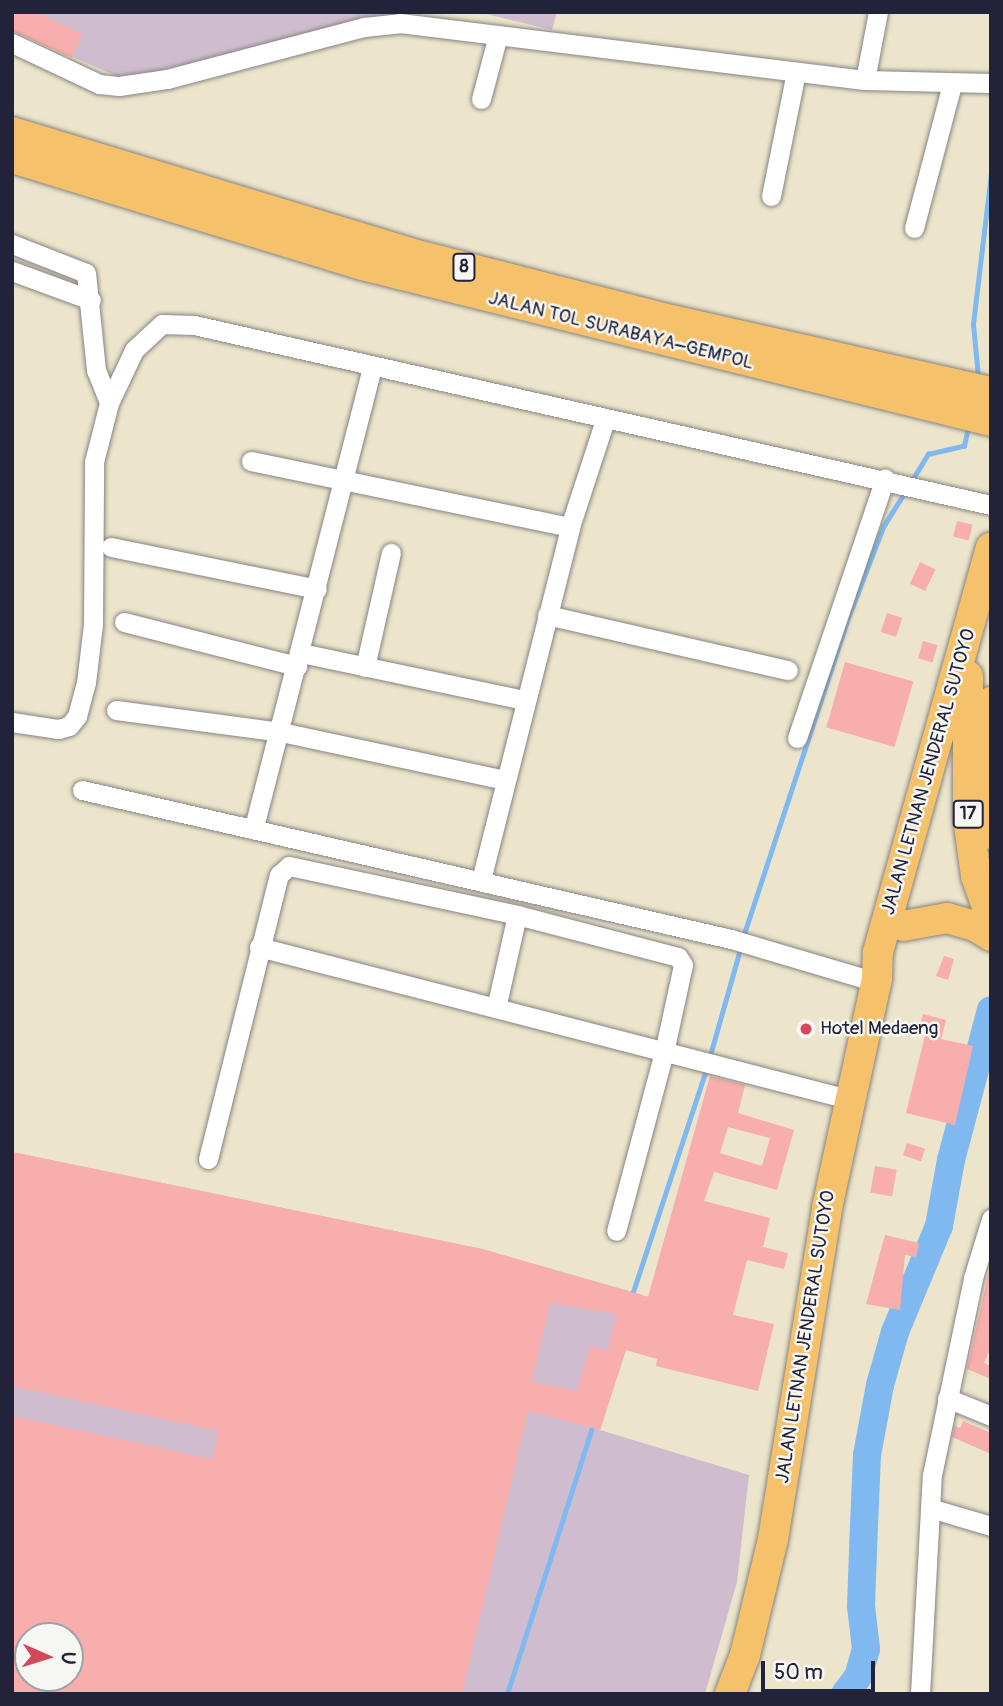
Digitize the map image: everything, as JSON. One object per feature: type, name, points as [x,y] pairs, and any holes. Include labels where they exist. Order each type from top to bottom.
[{"type":"highway","name":"JALAN TOL SURABAYA–GEMPOL","points":[[12,132],[421,256],[671,320],[917,390],[991,421]]},
{"type":"highway","name":"JALAN TOL SURABAYA–GEMPOL","points":[[12,158],[362,265],[917,390],[991,392]]},
{"type":"highway","name":"17","points":[[991,547],[983,617],[976,876],[991,918]]},
{"type":"highway","name":"JALAN LETNAN JENDERAL SUTOYO","points":[[730,1694],[745,1655],[773,1539],[848,1099],[877,980],[878,952],[983,617]]},
{"type":"highway","name":"JALAN LETNAN JENDERAL SUTOYO","points":[[877,980],[890,963],[979,705]]},
{"type":"highway","name":"17","points":[[978,797],[991,834]]},
{"type":"highway","points":[[903,926],[947,918],[975,926],[991,936]]},
{"type":"street","points":[[865,80],[878,12]]},
{"type":"street","points":[[12,43],[99,84],[119,86],[167,79],[383,24],[498,35],[865,80],[991,83]]},
{"type":"street","points":[[481,99],[498,35]]},
{"type":"street","points":[[771,197],[796,72]]},
{"type":"street","points":[[914,228],[951,84]]},
{"type":"street","points":[[12,244],[80,268],[86,273],[91,300],[96,369],[109,402]]},
{"type":"street","points":[[12,271],[91,300]]},
{"type":"street","points":[[12,722],[64,728],[77,716],[93,624],[94,462],[109,402],[134,350],[162,324],[194,325],[605,419],[897,481],[991,505]]},
{"type":"street","points":[[254,827],[281,732],[372,366]]},
{"type":"street","points":[[481,880],[524,700],[570,527],[605,419]]},
{"type":"street","points":[[251,461],[570,527]]},
{"type":"street","points":[[796,738],[897,481]]},
{"type":"street","points":[[111,547],[317,589]]},
{"type":"street","points":[[365,667],[391,554]]},
{"type":"street","points":[[547,615],[788,670]]},
{"type":"street","points":[[124,622],[299,660],[365,667],[524,700]]},
{"type":"street","points":[[116,710],[281,732],[504,780]]},
{"type":"street","points":[[82,790],[254,827],[731,939],[877,980]]},
{"type":"street","points":[[208,1159],[259,947],[279,875],[289,866],[517,915],[678,957],[682,965],[664,1052],[616,1231]]},
{"type":"street","points":[[496,1008],[517,915]]},
{"type":"street","points":[[259,947],[848,1099]]},
{"type":"street","points":[[920,1694],[930,1508],[947,1398],[991,1219]]},
{"type":"street","points":[[947,1398],[991,1416]]},
{"type":"street","points":[[930,1508],[991,1526]]},
{"type":"shaded area","points":[[12,12],[408,12],[123,79],[12,30]]},
{"type":"shaded area","points":[[478,12],[557,12],[552,30]]},
{"type":"shaded area","points":[[12,1152],[482,1249],[643,1295],[600,1430],[749,1475],[737,1582],[705,1694],[12,1694]]},
{"type":"building","points":[[12,12],[34,12],[82,34],[72,58],[12,31]]},
{"type":"building","points":[[957,521],[973,525],[969,540],[953,537]]},
{"type":"building","points":[[920,562],[935,569],[925,591],[910,584]]},
{"type":"building","points":[[887,613],[902,618],[896,637],[881,632]]},
{"type":"building","points":[[923,641],[937,645],[932,662],[918,658]]},
{"type":"building","points":[[845,662],[913,682],[895,747],[826,727]]},
{"type":"building","points":[[944,956],[954,959],[948,980],[936,976]]},
{"type":"building","points":[[923,1014],[946,1020],[941,1039],[973,1046],[955,1125],[906,1113],[927,1027],[920,1025]]},
{"type":"building","points":[[710,1076],[745,1085],[738,1113],[794,1130],[777,1190],[714,1172],[704,1201],[770,1218],[763,1247],[788,1253],[784,1269],[747,1260],[733,1315],[774,1324],[758,1391],[656,1366],[657,1359],[626,1350],[600,1430],[528,1411],[462,1694],[12,1694],[12,1416],[212,1459],[218,1431],[12,1386],[12,1152],[482,1249],[648,1297]],"holes":[[[728,1127],[770,1138],[762,1166],[720,1153]],[[550,1303],[617,1314],[607,1351],[590,1346],[577,1391],[532,1382]]]},
{"type":"building","points":[[907,1143],[925,1149],[921,1161],[903,1155]]},
{"type":"building","points":[[875,1166],[897,1170],[892,1196],[870,1193]]},
{"type":"building","points":[[885,1235],[919,1243],[916,1257],[905,1255],[900,1310],[866,1304]]},
{"type":"building","points":[[991,1262],[991,1347],[984,1363],[991,1366],[991,1379],[967,1369]]},
{"type":"building","points":[[963,1421],[991,1433],[991,1454],[952,1437],[955,1426],[960,1428]]},
{"type":"waterway","points":[[978,377],[973,324],[991,174]]},
{"type":"waterway","points":[[911,482],[928,454],[964,446],[968,427]]},
{"type":"waterway","points":[[743,937],[846,623],[883,527],[904,493]]},
{"type":"waterway","points":[[709,1059],[741,946]]},
{"type":"waterway","points":[[845,1694],[858,1677],[866,1649],[861,1606],[867,1455],[880,1385],[895,1332],[939,1226],[951,1160],[991,1010]]},
{"type":"waterway","points":[[631,1298],[707,1067]]},
{"type":"waterway","points":[[507,1694],[593,1424]]},
{"type":"place","name":"Hotel Medaeng","points":[[806,1029]]}]
